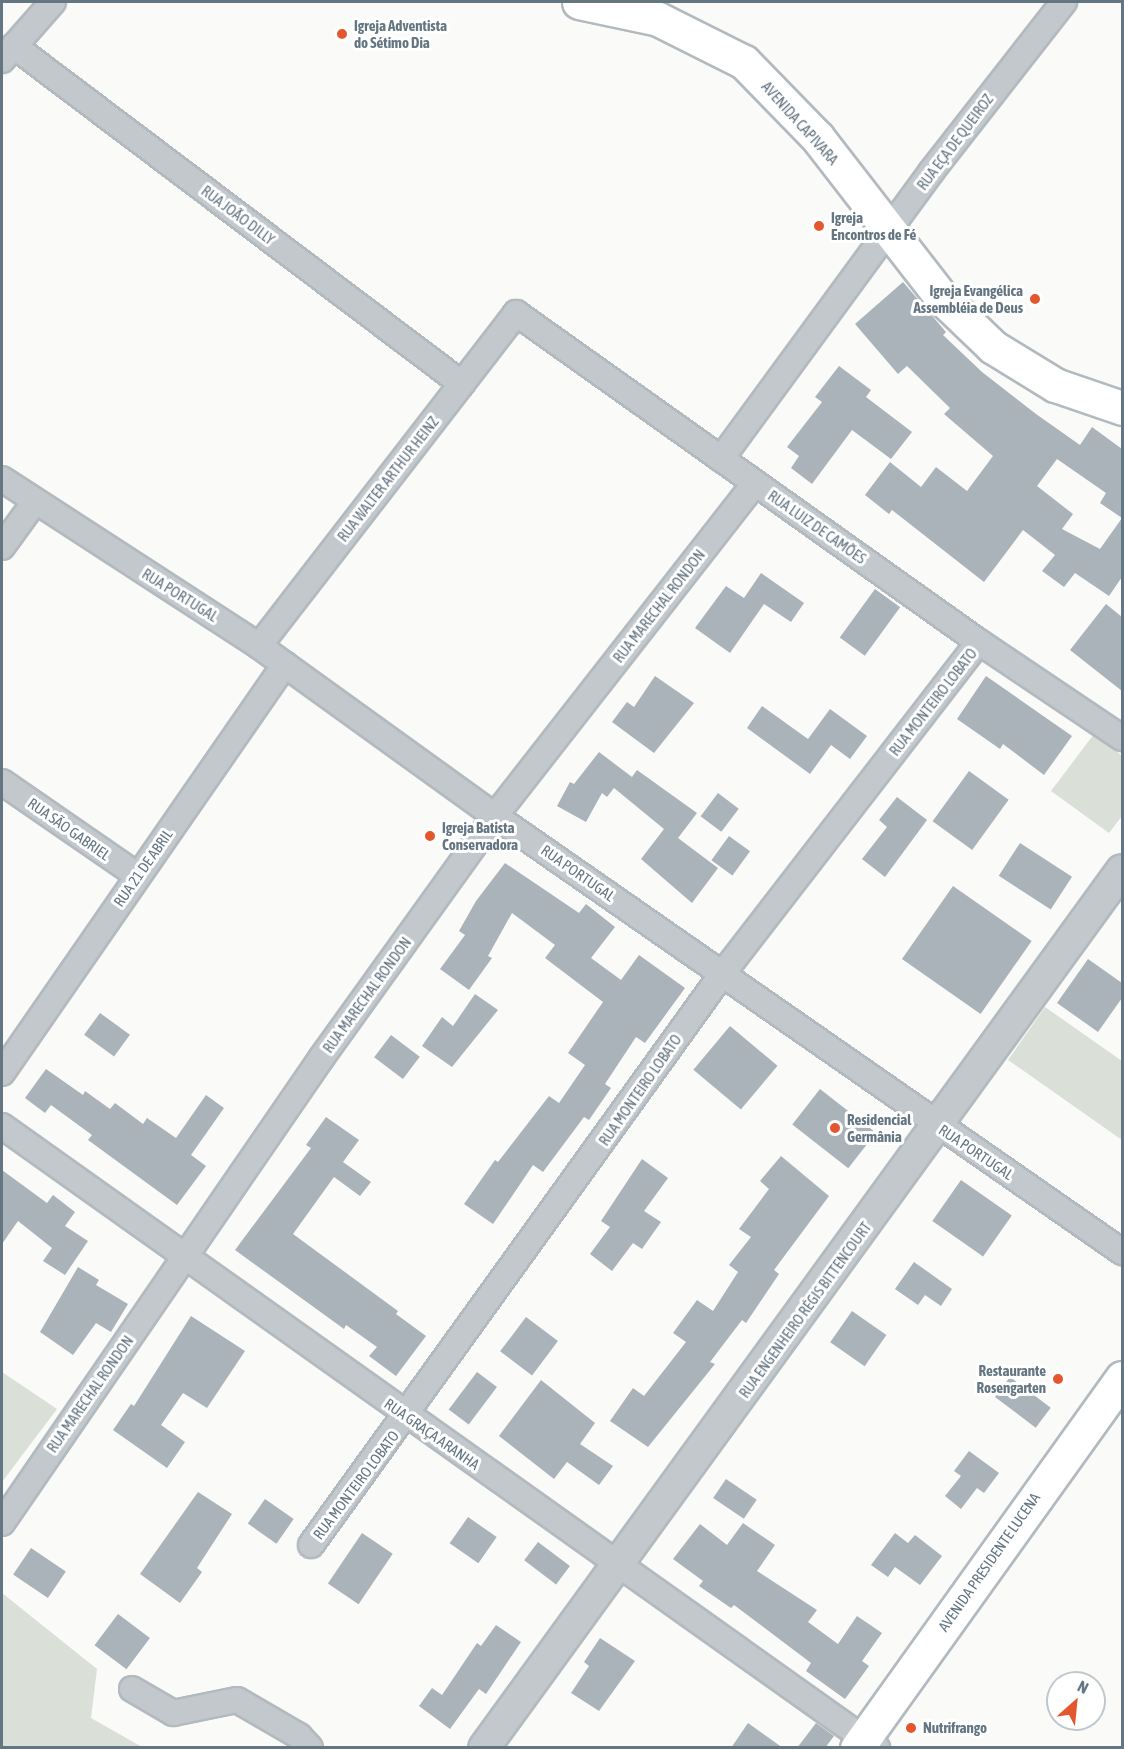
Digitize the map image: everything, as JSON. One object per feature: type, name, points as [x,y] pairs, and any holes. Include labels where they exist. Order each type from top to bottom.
[{"type":"main road","name":"AVENIDA CAPIVARA","points":[[579,2],[658,19],[744,62],[817,137],[940,297],[993,347],[1055,385],[1122,408]]},
{"type":"main road","name":"AVENIDA PRESIDENTE LUCENA","points":[[866,1744],[1122,1378]]},
{"type":"street","points":[[8,53],[53,2]]},
{"type":"street","name":"RUA EÇA DE QUEIROZ","points":[[721,459],[889,231],[1064,2]]},
{"type":"street","name":"RUA JOÃO DILLY","points":[[8,53],[462,384]]},
{"type":"street","name":"RUA WALTER ARTHUR HEINZ","points":[[259,646],[516,313]]},
{"type":"street","name":"RUA LUIZ DE CAMÕES","points":[[516,313],[979,642],[1122,738]]},
{"type":"street","name":"RUA PORTUGAL","points":[[2,479],[34,503],[259,646],[495,816],[723,973],[939,1127],[1122,1252]]},
{"type":"street","name":"RUA MARECHAL RONDON","points":[[2,1523],[185,1257],[495,816],[755,483]]},
{"type":"street","points":[[2,547],[34,503]]},
{"type":"street","name":"RUA MONTEIRO LOBATO","points":[[311,1545],[407,1416],[723,973],[979,642]]},
{"type":"street","name":"RUA 21 DE ABRIL","points":[[2,1073],[285,664]]},
{"type":"street","name":"RUA SÃO GABRIEL","points":[[2,782],[137,876]]},
{"type":"street","name":"RUA ENGENHEIRO RÉGIS BITTENCOURT","points":[[484,1748],[939,1127],[1122,870]]},
{"type":"street","name":"RUA GRAÇA ARANHA","points":[[2,1126],[866,1744]]},
{"type":"street","points":[[132,1689],[173,1713],[237,1700],[299,1736],[310,1748]]},
{"type":"shaded area","points":[[1094,734],[1122,756],[1122,816],[1109,833],[1051,791]]},
{"type":"shaded area","points":[[1045,1007],[1122,1061],[1122,1140],[1008,1060]]},
{"type":"shaded area","points":[[2,1372],[57,1409],[2,1482]]},
{"type":"shaded area","points":[[2,1593],[97,1669],[91,1718],[142,1747],[2,1747]]},
{"type":"building","points":[[903,282],[946,332],[943,335],[982,372],[1036,414],[1080,445],[1092,427],[1122,449],[1122,518],[1122,577],[1109,596],[1075,573],[1064,587],[1042,571],[1055,555],[1023,530],[984,582],[892,510],[889,514],[865,495],[890,462],[921,487],[936,467],[967,491],[993,456],[944,414],[950,408],[907,366],[898,374],[855,324]],"holes":[[[1057,459],[1106,493],[1100,503],[1122,518],[1100,549],[1062,529],[1073,514],[1037,486]]]},
{"type":"building","points":[[839,366],[871,390],[866,397],[912,432],[891,459],[852,430],[812,484],[791,468],[799,456],[787,447],[822,402],[815,397]]},
{"type":"building","points":[[761,573],[804,603],[791,622],[764,604],[730,653],[695,628],[726,586],[744,598]]},
{"type":"building","points":[[875,589],[900,607],[865,656],[840,638]]},
{"type":"building","points":[[1106,604],[1122,617],[1122,691],[1070,650]]},
{"type":"building","points":[[655,676],[694,703],[654,753],[612,722],[627,702],[634,707]]},
{"type":"building","points":[[986,676],[1072,736],[1044,775],[1003,744],[1000,749],[957,719]]},
{"type":"building","points":[[762,706],[808,739],[830,709],[867,736],[850,759],[831,745],[810,774],[747,728]]},
{"type":"building","points":[[599,752],[632,777],[637,770],[697,813],[678,838],[718,868],[692,903],[641,859],[664,829],[614,788],[607,797],[602,793],[586,822],[557,806],[570,782],[574,784]]},
{"type":"building","points":[[969,771],[1009,800],[972,850],[933,821]]},
{"type":"building","points":[[718,793],[739,809],[721,832],[701,816]]},
{"type":"building","points":[[897,797],[927,820],[885,877],[862,859],[887,827],[879,820]]},
{"type":"building","points":[[729,836],[750,851],[732,876],[711,860]]},
{"type":"building","points":[[1020,843],[1072,877],[1051,909],[999,876]]},
{"type":"building","points":[[505,863],[579,913],[586,904],[615,927],[591,958],[621,980],[639,955],[685,988],[645,1043],[636,1037],[605,1084],[611,1088],[589,1120],[584,1117],[543,1172],[533,1165],[493,1224],[464,1204],[495,1160],[498,1162],[549,1096],[559,1103],[585,1065],[568,1053],[603,1002],[545,958],[555,945],[512,913],[488,956],[492,958],[469,990],[440,969],[465,935],[459,931],[476,901]]},
{"type":"building","points":[[953,886],[1032,941],[981,1014],[902,959]]},
{"type":"building","points":[[1088,959],[1122,983],[1122,998],[1098,1032],[1057,1003]]},
{"type":"building","points":[[475,994],[498,1010],[452,1067],[422,1046],[442,1017],[453,1026]]},
{"type":"building","points":[[100,1013],[130,1035],[114,1057],[84,1035]]},
{"type":"building","points":[[730,1026],[777,1066],[741,1110],[693,1070]]},
{"type":"building","points":[[391,1035],[420,1057],[403,1079],[374,1057]]},
{"type":"building","points":[[46,1069],[83,1095],[85,1091],[110,1109],[115,1103],[143,1124],[147,1118],[176,1138],[206,1095],[224,1108],[191,1155],[206,1166],[177,1205],[88,1140],[92,1135],[51,1105],[45,1113],[25,1098]]},
{"type":"building","name":"Residencial Germânia","points":[[820,1089],[876,1133],[848,1168],[792,1124]]},
{"type":"building","points":[[326,1117],[359,1140],[343,1162],[371,1182],[360,1196],[334,1177],[293,1234],[398,1311],[396,1314],[426,1336],[396,1376],[369,1356],[377,1347],[346,1325],[344,1329],[235,1250],[311,1148],[306,1145]]},
{"type":"building","points":[[781,1156],[829,1196],[774,1270],[779,1274],[746,1323],[742,1320],[710,1362],[715,1364],[648,1447],[610,1421],[633,1388],[644,1396],[686,1342],[673,1333],[697,1300],[713,1311],[738,1272],[729,1265],[751,1237],[739,1229],[769,1189],[760,1181]]},
{"type":"building","points":[[642,1159],[668,1178],[644,1211],[661,1222],[642,1249],[633,1243],[612,1271],[590,1254],[610,1227],[601,1221]]},
{"type":"building","points":[[2,1170],[47,1203],[53,1195],[75,1212],[65,1226],[88,1241],[65,1275],[43,1261],[52,1248],[18,1221],[2,1244]]},
{"type":"building","points":[[961,1180],[1012,1216],[983,1257],[932,1221]]},
{"type":"building","points":[[914,1262],[952,1289],[941,1306],[925,1295],[918,1305],[895,1289]]},
{"type":"building","points":[[78,1267],[99,1280],[96,1285],[128,1304],[111,1332],[96,1323],[73,1355],[40,1332]]},
{"type":"building","points":[[852,1311],[886,1335],[865,1366],[830,1342]]},
{"type":"building","points":[[191,1316],[245,1351],[207,1408],[183,1393],[161,1425],[185,1442],[167,1468],[113,1430],[131,1404],[134,1406]]},
{"type":"building","points":[[526,1317],[558,1341],[532,1375],[500,1351]]},
{"type":"building","points":[[477,1372],[497,1387],[469,1425],[449,1410]]},
{"type":"building","points":[[1010,1377],[1051,1408],[1036,1428],[995,1397]]},
{"type":"building","points":[[541,1380],[595,1423],[580,1444],[613,1466],[599,1485],[567,1462],[554,1479],[499,1436]]},
{"type":"building","points":[[969,1451],[999,1473],[984,1493],[977,1488],[961,1509],[945,1496],[961,1476],[954,1471]]},
{"type":"building","points":[[726,1479],[757,1500],[744,1519],[713,1498]]},
{"type":"building","points":[[198,1492],[232,1514],[197,1568],[202,1572],[180,1603],[140,1574]]},
{"type":"building","points":[[265,1499],[294,1519],[276,1544],[248,1524]]},
{"type":"building","points":[[468,1517],[497,1537],[478,1563],[450,1543]]},
{"type":"building","points":[[743,1523],[775,1545],[757,1571],[817,1610],[808,1622],[838,1644],[857,1616],[882,1633],[862,1661],[869,1666],[845,1699],[806,1671],[811,1663],[734,1605],[731,1608],[699,1586],[703,1581],[673,1559],[700,1524],[727,1545]]},
{"type":"building","points":[[362,1533],[393,1554],[359,1604],[328,1584]]},
{"type":"building","points":[[895,1533],[908,1543],[915,1535],[942,1556],[920,1585],[895,1567],[888,1577],[871,1565]]},
{"type":"building","points":[[538,1542],[570,1566],[556,1584],[524,1560]]},
{"type":"building","points":[[31,1548],[66,1571],[48,1598],[13,1575]]},
{"type":"building","points":[[118,1614],[150,1638],[126,1669],[95,1645]]},
{"type":"building","points":[[496,1625],[521,1642],[486,1694],[479,1689],[450,1729],[419,1706],[432,1688],[442,1695],[477,1643],[481,1646]]},
{"type":"building","points":[[600,1638],[635,1661],[599,1711],[571,1693],[589,1666],[584,1662]]},
{"type":"building","points":[[748,1723],[783,1748],[731,1748]]},
{"type":"building","points":[[816,1723],[834,1736],[825,1748],[797,1748]]},
{"type":"place","name":"Igreja Adventista do Sétimo Dia","points":[[342,34]]},
{"type":"place","name":"Igreja Encontros de Fé","points":[[819,226]]},
{"type":"place","name":"Igreja Evangélica Assembléia de Deus","points":[[1035,299]]},
{"type":"place","name":"Igreja Batista Conservadora","points":[[430,836]]},
{"type":"place","name":"Residencial Germânia","points":[[835,1128]]},
{"type":"place","name":"Restaurante Rosengarten","points":[[1058,1379]]},
{"type":"place","name":"Nutrifrango","points":[[911,1728]]}]
